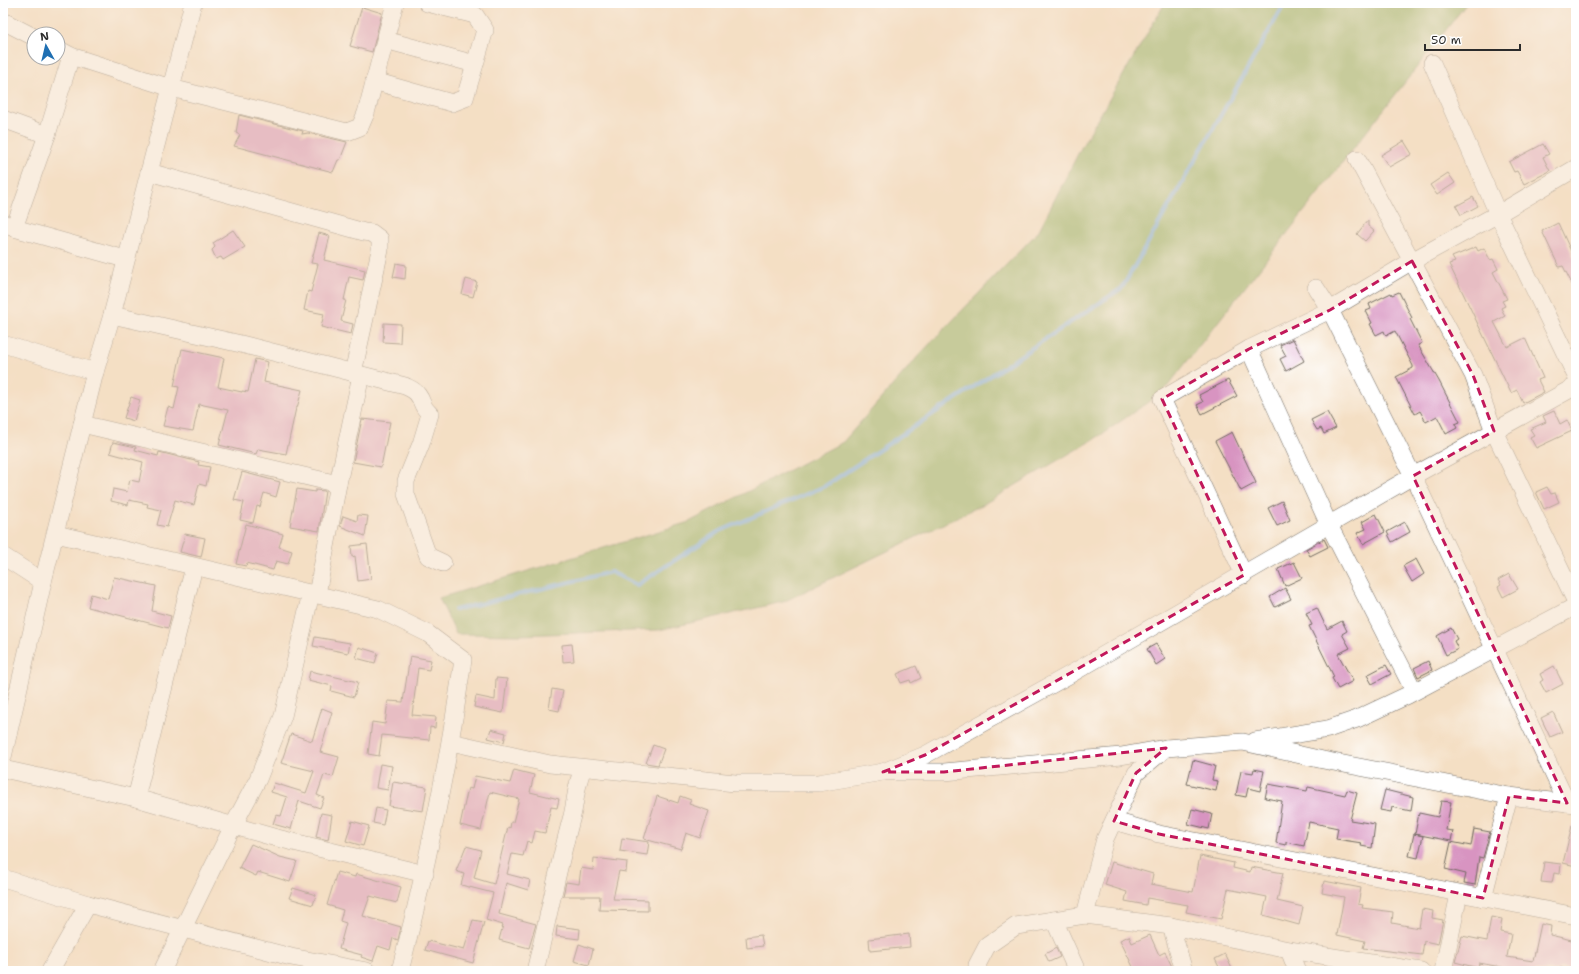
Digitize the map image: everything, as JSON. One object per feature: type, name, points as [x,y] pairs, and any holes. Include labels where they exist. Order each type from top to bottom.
[{"type":"street","points":[[3,757],[5,737],[95,372],[112,315],[125,259],[193,3]]},
{"type":"street","points":[[66,54],[171,88],[347,132],[360,127],[374,81],[394,3]]},
{"type":"street","points":[[374,81],[452,103],[465,98],[485,30],[475,16],[427,3]]},
{"type":"street","points":[[3,21],[26,33]]},
{"type":"street","points":[[385,40],[475,64]]},
{"type":"street","points":[[1432,63],[1498,214],[1576,376]]},
{"type":"street","points":[[61,66],[47,135],[9,226],[125,259]]},
{"type":"street","points":[[3,119],[47,135]]},
{"type":"street","points":[[1357,159],[1473,375],[1494,431],[1576,602]]},
{"type":"street","points":[[1244,575],[1162,399],[1249,349],[1330,310],[1412,261],[1498,214],[1576,168]]},
{"type":"street","points":[[149,172],[372,233],[380,240],[380,250],[338,484],[314,594],[283,716],[258,779],[232,826],[162,971]]},
{"type":"street","points":[[1316,288],[1330,310],[1413,476],[1571,804]]},
{"type":"street","points":[[112,315],[241,344],[405,386],[412,390],[418,395],[423,408],[430,414],[421,444],[406,482],[406,494],[428,556],[443,563]]},
{"type":"street","points":[[3,344],[95,372]]},
{"type":"street","points":[[1249,349],[1329,525],[1414,692]]},
{"type":"street","points":[[883,772],[925,755],[1069,675],[1413,476],[1576,386]]},
{"type":"street","points":[[82,424],[338,484]]},
{"type":"street","points":[[56,534],[194,567],[378,608],[427,633],[463,660],[451,742],[425,874],[400,971]]},
{"type":"street","points":[[3,556],[43,582]]},
{"type":"street","points":[[136,798],[194,567]]},
{"type":"street","points":[[451,742],[550,764],[583,769],[735,783],[818,783],[883,772],[944,772],[1121,756],[1166,748],[1243,742],[1328,729],[1357,719],[1414,692],[1576,606]]},
{"type":"street","points":[[1243,742],[1323,760],[1509,796],[1571,804]]},
{"type":"street","points":[[1085,915],[1105,839],[1136,773],[1166,748]]},
{"type":"street","points":[[3,769],[136,798],[232,826],[425,874]]},
{"type":"street","points":[[535,971],[572,816],[579,778],[583,769]]},
{"type":"street","points":[[1483,898],[1509,796]]},
{"type":"street","points":[[1114,821],[1159,834],[1576,916]]},
{"type":"street","points":[[3,878],[88,904],[183,927],[288,964],[367,971]]},
{"type":"street","points":[[1443,971],[1459,894]]},
{"type":"street","points":[[50,971],[88,904]]},
{"type":"street","points":[[979,971],[977,964],[987,946],[1016,926],[1085,915],[1171,926],[1289,950],[1411,970]]},
{"type":"street","points":[[1054,920],[1077,971]]},
{"type":"street","points":[[1171,926],[1184,971]]},
{"type":"street","points":[[1289,950],[1297,971]]},
{"type":"highlighted area","points":[[1412,261],[1473,375],[1494,431],[1413,476],[1567,803],[1509,796],[1483,898],[1159,834],[1114,821],[1136,773],[1166,748],[944,772],[883,772],[925,755],[1244,575],[1162,399],[1249,349],[1330,310]]},
{"type":"green space","points":[[1165,3],[1467,3],[1164,391],[1101,435],[982,505],[783,602],[659,630],[519,635],[456,634],[439,598],[689,522],[843,442],[921,353],[1038,232],[1082,146]]},
{"type":"building","points":[[362,7],[382,13],[372,52],[350,46]]},
{"type":"building","points":[[239,115],[303,131],[302,134],[308,133],[347,142],[340,160],[338,160],[333,172],[234,146],[240,135],[236,133]]},
{"type":"building","points":[[1404,141],[1412,154],[1389,167],[1381,155]]},
{"type":"building","points":[[1543,144],[1549,154],[1543,157],[1550,171],[1524,184],[1517,171],[1514,172],[1509,162]]},
{"type":"building","points":[[1448,173],[1455,183],[1437,195],[1430,185]]},
{"type":"building","points":[[1473,197],[1478,206],[1461,215],[1456,206]]},
{"type":"building","points":[[1368,220],[1368,226],[1374,231],[1365,241],[1357,234]]},
{"type":"building","points":[[1558,223],[1576,262],[1576,292],[1563,266],[1559,267],[1542,231]]},
{"type":"building","points":[[233,230],[245,247],[223,260],[221,257],[216,259],[212,250],[215,247],[213,243]]},
{"type":"building","points":[[319,233],[330,236],[324,260],[365,270],[363,280],[349,277],[341,321],[353,324],[351,334],[321,327],[324,314],[304,310],[308,291],[311,292],[318,264],[311,263]]},
{"type":"building","points":[[1476,247],[1478,251],[1484,248],[1490,260],[1493,259],[1498,269],[1493,272],[1507,299],[1502,301],[1505,306],[1501,308],[1505,316],[1494,322],[1507,347],[1525,338],[1543,378],[1538,380],[1544,392],[1523,403],[1517,390],[1511,393],[1449,264],[1455,262],[1452,257]]},
{"type":"building","points":[[396,263],[406,265],[405,279],[393,277]]},
{"type":"building","points":[[466,279],[477,282],[473,297],[462,294]]},
{"type":"building","points":[[1399,292],[1422,343],[1418,345],[1460,422],[1455,424],[1457,428],[1446,434],[1437,416],[1426,422],[1420,411],[1415,414],[1396,377],[1413,368],[1413,366],[1395,331],[1386,336],[1384,331],[1376,335],[1370,324],[1372,323],[1366,311],[1371,309],[1369,304],[1391,293],[1392,295]]},
{"type":"building","points":[[384,323],[401,324],[400,343],[383,342]]},
{"type":"building","points":[[1293,339],[1304,361],[1286,371],[1280,359],[1286,356],[1280,345]]},
{"type":"building","points":[[182,349],[224,358],[218,387],[248,392],[255,359],[268,362],[264,382],[302,390],[296,408],[286,454],[258,449],[256,454],[219,445],[228,410],[199,404],[193,431],[163,426],[168,407],[174,409],[179,387],[174,386]]},
{"type":"building","points":[[1228,380],[1237,396],[1202,414],[1197,405],[1203,402],[1199,395]]},
{"type":"building","points":[[131,397],[140,400],[134,421],[124,418]]},
{"type":"building","points":[[1554,411],[1560,424],[1567,420],[1572,431],[1536,448],[1530,437],[1534,435],[1530,429],[1546,422],[1543,416]]},
{"type":"building","points":[[1327,412],[1336,428],[1324,434],[1321,428],[1317,430],[1311,420]]},
{"type":"building","points":[[362,419],[390,422],[381,467],[353,462]]},
{"type":"building","points":[[1232,432],[1256,483],[1241,491],[1215,441]]},
{"type":"building","points":[[113,442],[136,447],[135,450],[158,456],[159,452],[199,462],[198,465],[210,467],[206,486],[199,484],[194,505],[175,500],[167,527],[157,525],[161,510],[147,507],[148,504],[129,500],[128,505],[111,501],[113,489],[127,492],[130,480],[139,482],[143,462],[110,453]]},
{"type":"building","points":[[242,472],[280,482],[276,497],[264,493],[260,507],[257,506],[253,523],[240,520],[244,502],[234,500]]},
{"type":"building","points":[[1547,487],[1551,494],[1555,493],[1559,502],[1544,509],[1536,492]]},
{"type":"building","points":[[297,489],[315,492],[315,490],[325,491],[319,531],[290,526]]},
{"type":"building","points":[[1282,501],[1290,520],[1277,526],[1268,508]]},
{"type":"building","points":[[1376,514],[1385,532],[1363,544],[1357,533],[1366,529],[1362,522]]},
{"type":"building","points":[[358,515],[368,516],[365,536],[340,526],[343,516],[357,521]]},
{"type":"building","points":[[1405,522],[1410,532],[1392,542],[1387,532]]},
{"type":"building","points":[[246,524],[283,534],[279,547],[292,551],[288,564],[276,561],[273,570],[247,563],[246,566],[236,564]]},
{"type":"building","points":[[185,534],[205,538],[201,557],[180,552]]},
{"type":"building","points":[[1324,539],[1328,547],[1310,556],[1306,549]]},
{"type":"building","points":[[367,544],[371,579],[358,581],[355,556],[352,557],[351,546]]},
{"type":"building","points":[[1416,559],[1424,574],[1412,582],[1403,566]]},
{"type":"building","points":[[1294,562],[1302,578],[1285,586],[1278,569]]},
{"type":"building","points":[[1509,574],[1518,589],[1503,597],[1498,587],[1501,585],[1498,580]]},
{"type":"building","points":[[114,577],[156,586],[152,611],[171,616],[168,628],[88,607],[91,594],[108,599]]},
{"type":"building","points":[[1285,588],[1291,599],[1275,607],[1270,597]]},
{"type":"building","points":[[1317,608],[1327,629],[1342,621],[1347,631],[1342,634],[1350,648],[1338,654],[1353,681],[1338,689],[1332,678],[1334,677],[1309,626],[1312,625],[1306,613]]},
{"type":"building","points":[[1451,628],[1457,639],[1454,641],[1458,649],[1446,655],[1437,636]]},
{"type":"building","points":[[315,637],[350,643],[348,653],[313,646]]},
{"type":"building","points":[[572,644],[574,661],[563,662],[562,645]]},
{"type":"building","points":[[1156,644],[1165,659],[1156,665],[1147,649]]},
{"type":"building","points":[[359,647],[378,653],[375,663],[356,658]]},
{"type":"building","points":[[410,656],[431,660],[429,670],[418,668],[412,715],[436,717],[435,728],[430,727],[429,740],[382,735],[379,756],[368,754],[372,722],[385,724],[388,701],[403,702]]},
{"type":"building","points":[[1428,661],[1432,670],[1418,677],[1414,668]]},
{"type":"building","points":[[1386,665],[1391,674],[1372,684],[1367,675]]},
{"type":"building","points":[[916,666],[921,678],[911,683],[910,680],[901,683],[897,674]]},
{"type":"building","points":[[1554,666],[1563,684],[1546,693],[1540,682],[1543,680],[1540,674]]},
{"type":"building","points":[[310,671],[358,682],[354,697],[331,691],[332,686],[308,680]]},
{"type":"building","points":[[496,678],[507,679],[503,713],[474,707],[476,696],[495,700]]},
{"type":"building","points":[[552,689],[563,691],[559,711],[549,709]]},
{"type":"building","points":[[322,708],[332,712],[320,752],[339,757],[333,777],[324,775],[317,795],[324,798],[320,808],[299,801],[291,829],[273,824],[276,815],[281,816],[287,797],[271,792],[274,783],[306,793],[314,771],[281,763],[291,734],[312,741]]},
{"type":"building","points":[[1553,712],[1562,732],[1550,737],[1541,718]]},
{"type":"building","points":[[491,729],[506,733],[504,742],[488,738]]},
{"type":"building","points":[[653,745],[664,749],[658,765],[646,763]]},
{"type":"building","points":[[1193,760],[1215,766],[1212,780],[1218,781],[1216,791],[1187,784]]},
{"type":"building","points":[[380,764],[392,766],[388,790],[376,788]]},
{"type":"building","points":[[1254,769],[1264,771],[1260,791],[1248,788],[1246,797],[1236,795],[1241,771],[1253,773]]},
{"type":"building","points":[[514,770],[534,775],[530,792],[559,799],[557,808],[551,807],[545,833],[535,831],[532,843],[527,841],[523,856],[512,854],[507,874],[530,880],[528,890],[506,883],[499,914],[536,924],[529,948],[499,940],[503,925],[486,920],[493,893],[461,885],[464,874],[456,871],[466,846],[481,850],[474,878],[494,884],[508,827],[510,828],[511,822],[513,822],[519,799],[490,792],[481,830],[460,825],[468,788],[472,789],[475,776],[510,783]]},
{"type":"building","points":[[393,782],[427,787],[423,811],[389,806]]},
{"type":"building","points":[[1268,784],[1307,791],[1308,787],[1345,795],[1347,790],[1357,793],[1350,820],[1375,824],[1372,848],[1361,846],[1362,843],[1336,839],[1338,828],[1309,822],[1304,846],[1286,842],[1286,845],[1276,843],[1282,801],[1265,798]]},
{"type":"building","points":[[1385,790],[1413,797],[1411,811],[1392,807],[1391,812],[1380,810]]},
{"type":"building","points":[[657,796],[678,803],[680,796],[691,800],[689,804],[709,811],[700,838],[686,833],[681,849],[644,839]]},
{"type":"building","points":[[1441,801],[1451,802],[1446,830],[1453,831],[1451,841],[1415,834],[1419,813],[1438,817]]},
{"type":"building","points":[[376,808],[386,810],[383,825],[373,823]]},
{"type":"building","points":[[1192,809],[1212,814],[1209,829],[1188,824]]},
{"type":"building","points":[[321,813],[332,815],[328,840],[316,837]]},
{"type":"building","points":[[352,821],[369,826],[363,846],[346,841]]},
{"type":"building","points":[[1572,826],[1576,827],[1576,866],[1563,863]]},
{"type":"building","points":[[1474,829],[1490,832],[1483,858],[1479,857],[1475,885],[1464,883],[1466,874],[1445,869],[1451,842],[1471,846]]},
{"type":"building","points":[[1414,834],[1423,836],[1418,858],[1409,856]]},
{"type":"building","points":[[622,838],[649,842],[647,855],[620,851]]},
{"type":"building","points":[[251,844],[280,857],[297,861],[290,882],[258,872],[256,876],[239,868]]},
{"type":"building","points":[[1200,856],[1234,863],[1233,868],[1250,872],[1251,867],[1283,873],[1277,901],[1303,907],[1299,925],[1263,915],[1267,897],[1228,889],[1221,919],[1186,912],[1188,905],[1147,898],[1146,905],[1125,901],[1127,892],[1105,885],[1112,862],[1153,874],[1151,884],[1193,892]]},
{"type":"building","points":[[594,858],[627,862],[626,872],[619,871],[613,899],[648,900],[648,911],[599,910],[600,896],[563,896],[566,882],[579,884],[581,868],[593,870]]},
{"type":"building","points":[[1544,862],[1561,864],[1560,874],[1554,873],[1552,883],[1541,882]]},
{"type":"building","points":[[337,872],[355,877],[356,874],[401,887],[397,903],[370,896],[363,916],[401,927],[398,940],[393,938],[390,950],[378,946],[373,961],[361,957],[362,955],[339,949],[346,923],[340,921],[343,910],[327,905]]},
{"type":"building","points":[[1324,881],[1361,888],[1358,904],[1363,905],[1362,908],[1393,912],[1392,923],[1419,928],[1422,909],[1433,911],[1432,918],[1443,920],[1438,944],[1424,941],[1422,955],[1363,948],[1365,941],[1337,935],[1344,897],[1322,893]]},
{"type":"building","points":[[293,888],[316,895],[313,905],[289,898]]},
{"type":"building","points":[[1491,917],[1502,919],[1500,932],[1511,934],[1507,957],[1533,961],[1541,924],[1551,926],[1550,935],[1576,941],[1576,970],[1560,968],[1560,971],[1505,971],[1506,968],[1479,963],[1478,968],[1455,962],[1462,936],[1487,941]]},
{"type":"building","points":[[473,920],[484,922],[473,963],[425,950],[428,941],[464,950]]},
{"type":"building","points":[[557,926],[580,929],[579,939],[556,936]]},
{"type":"building","points":[[909,934],[910,947],[870,951],[869,939]]},
{"type":"building","points":[[761,935],[763,946],[747,948],[746,937]]},
{"type":"building","points":[[1150,935],[1159,955],[1165,952],[1174,971],[1135,971],[1120,940],[1129,936],[1132,943]]},
{"type":"building","points":[[579,944],[593,949],[589,965],[574,961]]},
{"type":"building","points":[[1056,948],[1060,957],[1049,962],[1045,954]]},
{"type":"building","points":[[1225,954],[1233,971],[1221,971],[1215,959]]},
{"type":"waterway","points":[[455,610],[611,572],[637,585],[718,532],[825,486],[1122,288],[1285,3]]}]
